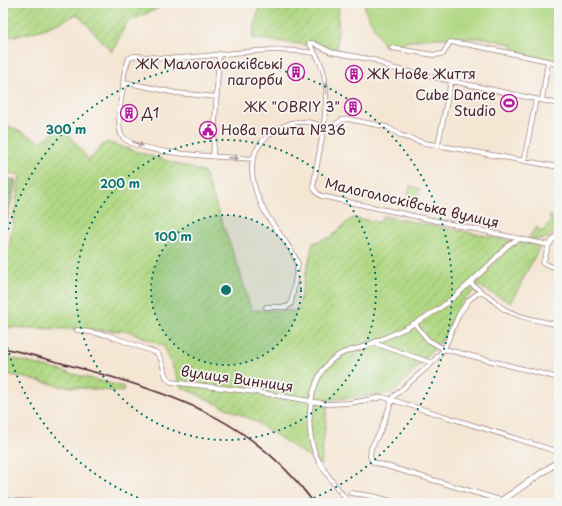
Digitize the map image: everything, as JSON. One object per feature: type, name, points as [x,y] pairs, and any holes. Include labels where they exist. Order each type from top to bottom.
[{"type":"main road","points":[[500,502],[559,461]]},
{"type":"main road","points":[[3,501],[50,503]]},
{"type":"street","points":[[392,48],[434,55],[443,54],[450,42],[471,45],[559,65]]},
{"type":"street","name":"Малоголосківська вулиця","points":[[451,80],[392,68],[375,60],[331,52],[313,43],[309,43],[322,64],[326,90],[323,132],[313,185],[316,193],[549,245]]},
{"type":"street","points":[[253,159],[165,153],[138,145],[123,138],[120,131],[119,117],[125,66],[129,58],[135,56],[177,58],[282,50],[315,53]]},
{"type":"street","points":[[213,156],[219,54]]},
{"type":"street","points":[[542,100],[548,62]]},
{"type":"street","points":[[438,145],[451,80],[559,104]]},
{"type":"street","points":[[123,88],[125,84],[129,83],[176,93],[217,97]]},
{"type":"street","points":[[524,161],[536,99]]},
{"type":"street","points":[[266,307],[287,307],[291,304],[298,264],[257,195],[253,154],[265,138],[278,129],[291,124],[314,123],[322,127],[323,132],[342,120],[351,119],[387,128],[402,136],[438,145],[559,167]]},
{"type":"street","points":[[559,232],[549,245],[543,263],[559,270]]},
{"type":"street","points":[[349,503],[316,454],[311,439],[309,422],[312,401],[318,378],[332,359],[346,351],[374,343],[415,324],[470,283],[499,253],[521,238]]},
{"type":"street","points":[[470,283],[505,310],[535,320],[559,325]]},
{"type":"street","points":[[482,292],[478,293],[469,300],[459,314],[444,348],[432,363],[392,399],[381,430],[371,448],[371,458],[373,462],[500,502],[510,503]]},
{"type":"street","points":[[415,324],[428,340],[444,348],[559,378]]},
{"type":"street","name":"вулиця Винниця","points":[[77,330],[107,335],[157,353],[163,360],[165,376],[171,382],[256,392],[334,405],[379,397],[392,399],[559,452]]},
{"type":"street","points":[[374,343],[432,363]]},
{"type":"street","points":[[352,493],[372,496],[398,503]]},
{"type":"green space","points":[[3,3],[170,3],[127,22],[112,52],[77,14],[41,30],[23,35],[3,37]]},
{"type":"green space","points":[[260,3],[339,3],[337,49],[252,38]]},
{"type":"green space","points":[[365,3],[559,3],[559,62],[512,50],[513,45],[486,38],[428,38],[384,46],[365,10]]},
{"type":"green space","points":[[3,123],[41,142],[62,126],[89,160],[106,142],[204,172],[240,272],[251,310],[297,311],[313,243],[331,237],[352,218],[380,222],[383,216],[540,246],[511,303],[479,286],[459,306],[442,341],[393,393],[328,400],[321,465],[256,422],[181,387],[164,346],[128,331],[3,327],[3,248],[9,246],[20,175],[3,172]]},
{"type":"green space","points":[[3,178],[16,180],[3,242]]},
{"type":"green space","points":[[410,186],[420,189],[416,208],[406,206]]},
{"type":"green space","points":[[549,216],[559,217],[559,227],[545,239],[528,239],[536,227],[542,232],[551,221]]},
{"type":"green space","points":[[3,356],[124,387],[123,392],[61,386],[3,373]]},
{"type":"railway","points":[[3,348],[94,372],[158,392],[188,404],[243,434],[268,453],[292,476],[314,503]]},
{"type":"place","name":"ЖК Малоголосківські пагорби","points":[[296,72]]},
{"type":"place","name":"ЖК Нове Життя","points":[[354,74]]},
{"type":"place","name":"Cube Dance Studio","points":[[509,103]]},
{"type":"place","name":"ЖК \"OBRIY 3\"","points":[[353,107]]},
{"type":"place","name":"Д1","points":[[129,113]]},
{"type":"place","name":"Нова пошта №36","points":[[208,130]]}]
